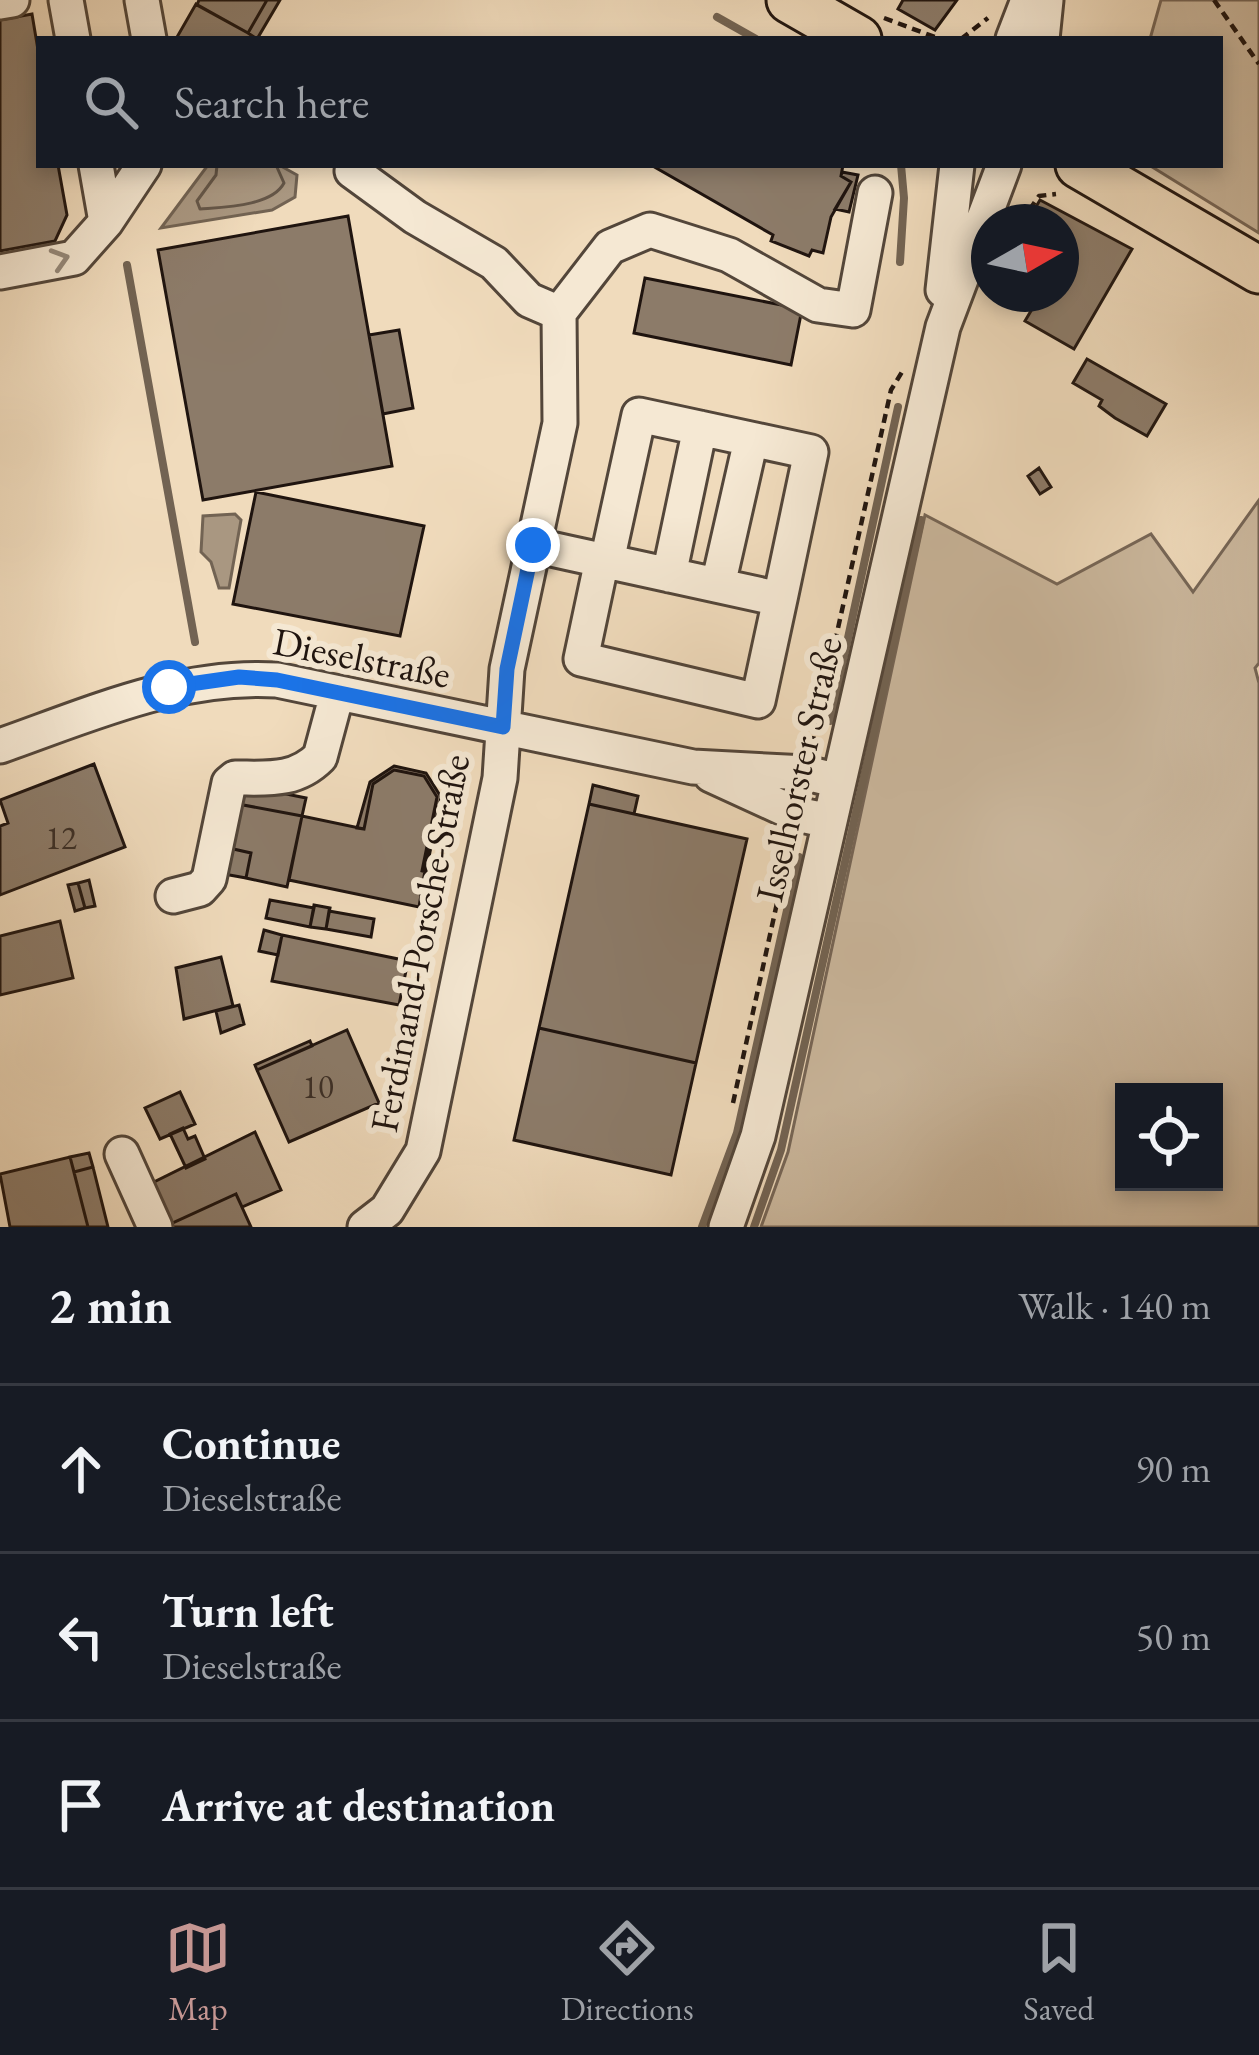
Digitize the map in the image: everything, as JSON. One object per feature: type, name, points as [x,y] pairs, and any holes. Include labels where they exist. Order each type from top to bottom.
[{"type":"main road","points":[[790,0],[867,27]]},
{"type":"main road","points":[[1073,182],[1259,270]]},
{"type":"street","points":[[0,2],[12,0]]},
{"type":"street","points":[[66,0],[72,36]]},
{"type":"street","points":[[142,0],[148,36]]},
{"type":"street","points":[[1015,36],[1030,8]]},
{"type":"street","points":[[96,168],[106,222]]},
{"type":"street","points":[[0,272],[74,258],[106,222],[142,168]]},
{"type":"street","name":"Isselhorster Straße","points":[[943,327],[957,168]]},
{"type":"street","name":"Isselhorster Straße","points":[[726,1227],[758,1136],[943,327],[1003,168]]},
{"type":"street","points":[[352,171],[416,217],[494,263],[529,300],[559,313],[610,247],[650,230],[728,255],[818,305],[853,310],[875,193]]},
{"type":"street","name":"Dieselstraße","points":[[503,727],[507,669],[560,423],[559,313]]},
{"type":"street","points":[[639,415],[752,440],[811,452],[758,701],[581,659],[639,415]]},
{"type":"street","points":[[669,574],[700,428]]},
{"type":"street","points":[[718,585],[752,440]]},
{"type":"street","points":[[533,545],[780,598]]},
{"type":"street","name":"Dieselstraße","points":[[0,746],[169,687],[239,677],[277,680],[693,767],[806,773],[839,781]]},
{"type":"street","points":[[173,896],[200,889],[208,879],[229,783],[235,778],[285,778],[312,765],[320,757],[338,694]]},
{"type":"street","name":"Ferdinand-Porsche-Straße","points":[[365,1227],[387,1210],[423,1151],[500,778],[503,727]]},
{"type":"street","name":"Dieselstraße","points":[[693,767],[796,814],[830,821]]},
{"type":"street","points":[[122,1154],[155,1227]]},
{"type":"path","points":[[1214,0],[1259,64]]},
{"type":"path","points":[[968,36],[1030,8]]},
{"type":"path","points":[[867,27],[922,36]]},
{"type":"path","points":[[1033,204],[1039,196],[1073,182]]},
{"type":"path","points":[[806,773],[891,390],[906,366]]},
{"type":"path","points":[[732,1106],[796,814]]},
{"type":"shaded area","points":[[1161,0],[1259,0],[1259,233],[1154,168],[1223,168],[1223,36],[1151,36]]},
{"type":"shaded area","points":[[1259,500],[1259,663],[1255,668],[1259,683],[1259,1227],[761,1227],[788,1152],[925,515],[1057,584],[1151,534],[1193,592]]},
{"type":"water","points":[[206,168],[284,168],[297,175],[295,197],[272,210],[161,228]]},
{"type":"water","points":[[235,514],[241,520],[229,588],[219,588],[211,562],[201,552],[203,516]]},
{"type":"building","points":[[199,0],[267,0],[248,33],[197,5]]},
{"type":"building","points":[[267,0],[280,0],[259,36],[248,33]]},
{"type":"building","points":[[903,0],[957,0],[935,30],[898,9]]},
{"type":"building","points":[[196,4],[252,36],[178,36]]},
{"type":"building","points":[[32,14],[36,168],[59,168],[67,215],[55,241],[0,251],[0,20]]},
{"type":"building","points":[[656,168],[842,168],[841,176],[851,182],[831,217],[823,253],[812,250],[809,256],[771,241],[773,235]]},
{"type":"building","points":[[842,172],[858,175],[849,212],[835,209],[851,182]]},
{"type":"building","points":[[348,216],[392,466],[203,500],[158,250]]},
{"type":"building","points":[[1079,221],[1132,249],[1074,349],[1025,321],[1030,312],[1079,312]]},
{"type":"building","points":[[645,278],[802,309],[791,365],[634,333]]},
{"type":"building","points":[[399,330],[413,408],[383,414],[369,335]]},
{"type":"building","points":[[1087,359],[1166,404],[1147,436],[1115,418],[1099,406],[1102,400],[1073,383]]},
{"type":"building","points":[[1039,468],[1051,487],[1040,494],[1028,476]]},
{"type":"building","points":[[256,492],[424,526],[400,636],[233,604]]},
{"type":"building","points":[[94,764],[125,847],[0,895],[0,826],[8,823],[0,800]]},
{"type":"building","points":[[394,766],[426,773],[441,797],[426,872],[422,871],[437,797],[424,776],[394,770],[373,784],[364,829],[357,828],[370,782]]},
{"type":"building","points":[[394,770],[424,776],[437,797],[419,907],[289,880],[302,816],[364,829],[373,784]]},
{"type":"building","points":[[242,785],[306,798],[302,816],[238,804]]},
{"type":"building","points":[[593,785],[638,796],[634,814],[589,804]]},
{"type":"building","points":[[238,804],[302,816],[287,887],[246,878],[251,853],[229,848]]},
{"type":"building","points":[[589,804],[747,839],[696,1063],[539,1028]]},
{"type":"building","points":[[229,848],[251,853],[246,878],[224,874]]},
{"type":"building","points":[[89,880],[95,906],[85,908],[78,883]]},
{"type":"building","points":[[78,883],[85,908],[75,911],[68,885]]},
{"type":"building","points":[[270,900],[314,908],[310,927],[266,918]]},
{"type":"building","points":[[314,905],[330,908],[326,929],[310,927]]},
{"type":"building","points":[[329,911],[374,919],[371,937],[326,929]]},
{"type":"building","points":[[60,921],[73,978],[0,995],[0,936]]},
{"type":"building","points":[[264,930],[282,935],[278,955],[259,951]]},
{"type":"building","points":[[282,935],[408,961],[399,1005],[272,981]]},
{"type":"building","points":[[221,957],[233,1006],[184,1019],[176,968]]},
{"type":"building","points":[[239,1005],[244,1024],[221,1033],[216,1011]]},
{"type":"building","points":[[539,1028],[696,1063],[671,1175],[514,1140]]},
{"type":"building","points":[[347,1030],[379,1103],[289,1142],[257,1070]]},
{"type":"building","points":[[310,1041],[312,1046],[257,1070],[255,1065]]},
{"type":"building","points":[[180,1092],[195,1124],[160,1139],[145,1108]]},
{"type":"building","points":[[183,1128],[188,1139],[195,1136],[205,1159],[186,1168],[170,1134]]},
{"type":"building","points":[[255,1132],[281,1190],[242,1207],[236,1194],[166,1226],[148,1185]]},
{"type":"building","points":[[89,1153],[93,1167],[74,1172],[70,1157]]},
{"type":"building","points":[[70,1157],[88,1227],[10,1227],[0,1174]]},
{"type":"building","points":[[93,1167],[108,1227],[88,1227],[74,1172]]},
{"type":"building","points":[[236,1194],[251,1227],[166,1227],[166,1226]]},
{"type":"waterway","points":[[717,17],[751,36]]},
{"type":"waterway","points":[[900,262],[901,168]]},
{"type":"waterway","points":[[127,265],[195,642]]},
{"type":"waterway","points":[[830,721],[898,407]]},
{"type":"waterway","points":[[754,1227],[781,1150],[921,520]]},
{"type":"waterway","points":[[702,1227],[737,1133],[799,857]]},
{"type":"route","points":[[169,687],[239,677],[277,680],[503,727],[507,669],[533,545]]}]
